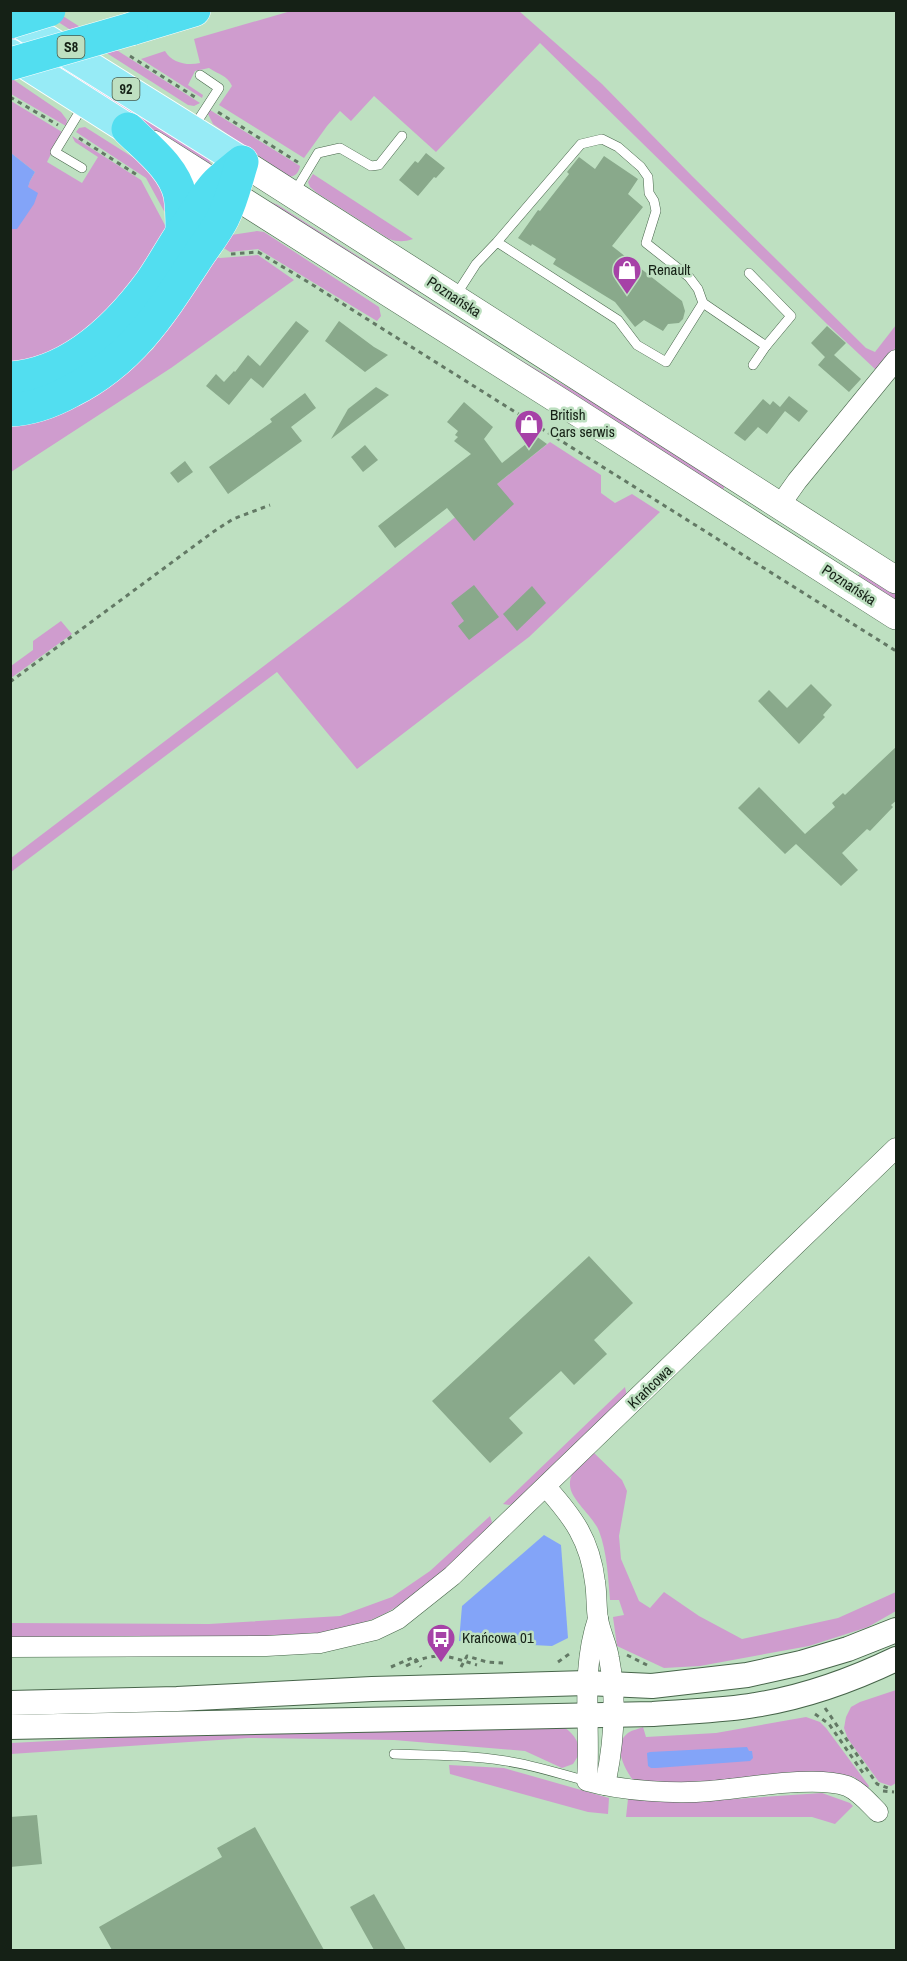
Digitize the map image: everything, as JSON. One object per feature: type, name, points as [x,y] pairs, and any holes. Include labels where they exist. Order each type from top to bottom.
[{"type":"highway","points":[[10,22],[49,10]]},
{"type":"highway","name":"S8","points":[[10,64],[129,42],[194,10]]},
{"type":"highway","points":[[128,129],[164,165],[177,184],[182,232]]},
{"type":"highway","points":[[10,378],[41,372],[80,354],[126,314],[151,282],[182,232],[224,189],[242,162]]},
{"type":"highway","points":[[10,410],[47,402],[66,394],[107,369],[127,352],[149,328],[167,303],[222,220],[224,189]]},
{"type":"main road","name":"Poznańska","points":[[10,17],[293,194],[897,580]]},
{"type":"main road","name":"Poznańska","points":[[10,54],[897,616]]},
{"type":"street","points":[[780,505],[797,481],[897,360]]},
{"type":"street","name":"Krańcowa","points":[[10,1647],[266,1646],[320,1643],[375,1630],[398,1619],[452,1576],[897,1148]]},
{"type":"street","points":[[546,1487],[570,1513],[587,1544],[595,1581],[598,1619],[610,1660],[613,1716],[611,1757],[596,1783]]},
{"type":"street","points":[[596,1783],[589,1751],[587,1683],[591,1640],[598,1619]]},
{"type":"street","points":[[10,1703],[587,1683],[652,1686],[747,1674],[801,1663],[839,1652],[897,1630]]},
{"type":"street","points":[[10,1727],[653,1714],[754,1706],[806,1694],[855,1679],[897,1659]]},
{"type":"street","points":[[596,1783],[658,1791],[707,1791],[828,1782],[848,1786],[883,1806]]},
{"type":"lane","points":[[191,130],[219,88],[200,75]]},
{"type":"lane","points":[[82,168],[55,152],[86,102]]},
{"type":"lane","points":[[293,194],[318,153],[340,147],[371,166],[379,165],[402,136]]},
{"type":"lane","points":[[454,297],[476,264],[581,144],[602,139],[618,147],[648,177],[649,193],[656,211],[646,243],[689,277],[698,289],[703,303],[766,346]]},
{"type":"lane","points":[[497,242],[618,320],[637,345],[666,362],[703,303]]},
{"type":"lane","points":[[749,273],[791,316],[753,365]]},
{"type":"lane","points":[[394,1754],[440,1755],[505,1761],[596,1783]]},
{"type":"path","points":[[129,42],[207,105],[308,169]]},
{"type":"path","points":[[10,97],[143,178]]},
{"type":"path","points":[[223,255],[258,252],[897,651]]},
{"type":"path","points":[[10,682],[213,532],[233,519],[270,505]]},
{"type":"path","points":[[618,1652],[642,1661],[652,1671]]},
{"type":"path","points":[[824,1707],[877,1784],[888,1788],[883,1806]]},
{"type":"path","points":[[813,1713],[829,1724],[871,1785],[881,1791],[894,1792]]},
{"type":"shaded area","points":[[41,11],[55,11],[200,103],[194,106],[188,105]]},
{"type":"shaded area","points":[[291,11],[519,11],[602,84],[866,348],[875,352],[896,325],[896,347],[877,370],[875,369],[540,43],[436,152],[374,96],[351,121],[340,111],[304,158],[219,105],[232,86],[228,80],[209,68],[195,71],[188,85],[203,95],[202,98],[141,59],[165,51],[180,63],[200,63],[194,39]]},
{"type":"shaded area","points":[[10,30],[208,158],[213,168],[11,42]]},
{"type":"shaded area","points":[[11,78],[61,112],[67,120],[66,126],[11,94]]},
{"type":"shaded area","points":[[11,101],[62,132],[47,162],[82,183],[98,157],[75,142],[72,136],[141,180],[167,229],[114,311],[76,346],[11,366],[11,229],[35,172],[11,153]]},
{"type":"shaded area","points":[[210,110],[300,166],[298,172],[289,177],[213,124],[208,114]]},
{"type":"shaded area","points":[[85,127],[153,170],[175,218],[164,211],[146,178],[76,132],[79,128]]},
{"type":"shaded area","points":[[313,174],[413,239],[395,241],[389,239],[317,193],[308,182]]},
{"type":"shaded area","points":[[266,200],[278,205],[519,359],[726,483],[721,494]]},
{"type":"shaded area","points":[[264,232],[379,307],[381,316],[377,321],[258,249],[230,252],[219,245],[231,235]]},
{"type":"shaded area","points":[[258,255],[294,280],[171,368],[11,472],[11,425],[111,384],[153,349],[211,256],[220,258]]},
{"type":"shaded area","points":[[550,442],[601,475],[601,493],[615,503],[632,494],[660,512],[529,637],[357,769],[277,672],[11,872],[11,858],[348,602]]},
{"type":"shaded area","points":[[862,571],[896,592],[896,605],[858,576]]},
{"type":"shaded area","points":[[61,621],[72,634],[11,678],[11,666],[33,650],[33,641]]},
{"type":"shaded area","points":[[625,1387],[627,1397],[516,1503],[503,1504]]},
{"type":"shaded area","points":[[593,1452],[622,1480],[627,1491],[619,1536],[621,1559],[639,1601],[650,1608],[664,1592],[699,1616],[742,1639],[838,1618],[896,1592],[896,1611],[868,1627],[809,1646],[700,1666],[664,1668],[617,1646],[613,1617],[624,1615],[619,1600],[610,1600],[602,1539],[592,1519],[574,1496],[570,1485],[574,1471]]},
{"type":"shaded area","points":[[490,1516],[492,1522],[488,1530],[414,1595],[386,1613],[339,1630],[261,1637],[141,1636],[11,1639],[10,1623],[209,1624],[340,1616],[392,1597],[430,1571]]},
{"type":"shaded area","points":[[896,1690],[896,1783],[891,1786],[879,1782],[848,1739],[844,1728],[851,1707]]},
{"type":"shaded area","points":[[806,1717],[820,1722],[826,1728],[869,1786],[868,1788],[854,1777],[833,1773],[696,1784],[644,1782],[633,1780],[621,1757],[623,1738],[630,1732],[643,1727],[646,1737],[716,1733]]},
{"type":"shaded area","points":[[561,1725],[574,1737],[580,1753],[573,1764],[562,1768],[525,1751],[394,1740],[248,1738],[11,1754],[11,1743],[168,1735]]},
{"type":"shaded area","points":[[449,1765],[504,1768],[609,1798],[608,1814],[588,1812],[450,1774]]},
{"type":"shaded area","points":[[822,1793],[853,1806],[835,1824],[812,1817],[626,1817],[628,1799],[705,1801]]},
{"type":"water","points":[[11,153],[35,172],[28,187],[38,193],[34,204],[17,229],[12,229]]},
{"type":"water","points":[[544,1535],[561,1545],[568,1638],[552,1646],[459,1641],[462,1606]]},
{"type":"water","points":[[747,1747],[749,1751],[752,1751],[753,1758],[750,1761],[656,1768],[648,1766],[647,1753],[650,1752]]},
{"type":"building","points":[[426,153],[445,168],[418,196],[399,180],[415,161],[418,163]]},
{"type":"building","points":[[604,156],[638,179],[628,194],[643,207],[612,246],[682,301],[685,311],[683,319],[679,323],[668,324],[663,331],[644,320],[635,327],[615,302],[553,264],[556,259],[518,238],[538,210],[540,211],[569,174],[567,172],[579,157],[595,169]]},
{"type":"building","points":[[296,321],[309,331],[263,388],[251,378],[229,405],[206,386],[216,374],[224,382],[248,355],[260,366]]},
{"type":"building","points":[[339,321],[388,355],[365,372],[325,341]]},
{"type":"building","points":[[827,326],[846,343],[834,355],[861,379],[849,392],[818,365],[825,357],[811,343]]},
{"type":"building","points":[[376,387],[389,395],[331,439],[348,409]]},
{"type":"building","points":[[305,393],[316,408],[291,427],[302,441],[228,494],[209,467],[272,422],[270,419]]},
{"type":"building","points":[[789,396],[808,411],[799,422],[785,411],[767,434],[758,427],[745,441],[734,433],[763,399],[770,405],[773,401],[780,407]]},
{"type":"building","points":[[464,402],[493,427],[484,439],[502,463],[536,436],[547,444],[497,484],[514,504],[474,541],[447,508],[395,548],[378,526],[471,454],[454,441],[458,437],[455,435],[458,431],[447,422]]},
{"type":"building","points":[[365,445],[378,460],[363,472],[351,457]]},
{"type":"building","points":[[185,461],[193,472],[178,483],[170,473]]},
{"type":"building","points":[[474,585],[499,617],[469,640],[458,626],[464,621],[451,603]]},
{"type":"building","points":[[532,586],[546,603],[517,631],[503,614]]},
{"type":"building","points":[[811,684],[832,705],[823,715],[825,717],[799,744],[758,701],[769,690],[787,708]]},
{"type":"building","points":[[897,746],[897,800],[870,831],[867,829],[842,853],[858,870],[841,886],[796,844],[785,854],[738,808],[759,787],[805,834],[835,807],[832,803],[843,793],[845,795]]},
{"type":"building","points":[[589,1256],[633,1303],[594,1340],[607,1354],[574,1385],[561,1371],[509,1418],[523,1433],[490,1463],[432,1401]]},
{"type":"building","points":[[37,1815],[42,1864],[10,1867],[10,1817]]},
{"type":"building","points":[[255,1827],[324,1950],[112,1950],[99,1927],[222,1857],[217,1848]]},
{"type":"building","points":[[374,1894],[406,1950],[374,1950],[350,1907]]},
{"type":"place","name":"Renault","points":[[627,296]]},
{"type":"place","name":"British Cars serwis","points":[[529,450]]},
{"type":"place","name":"Krańcowa 01","points":[[441,1664]]}]
